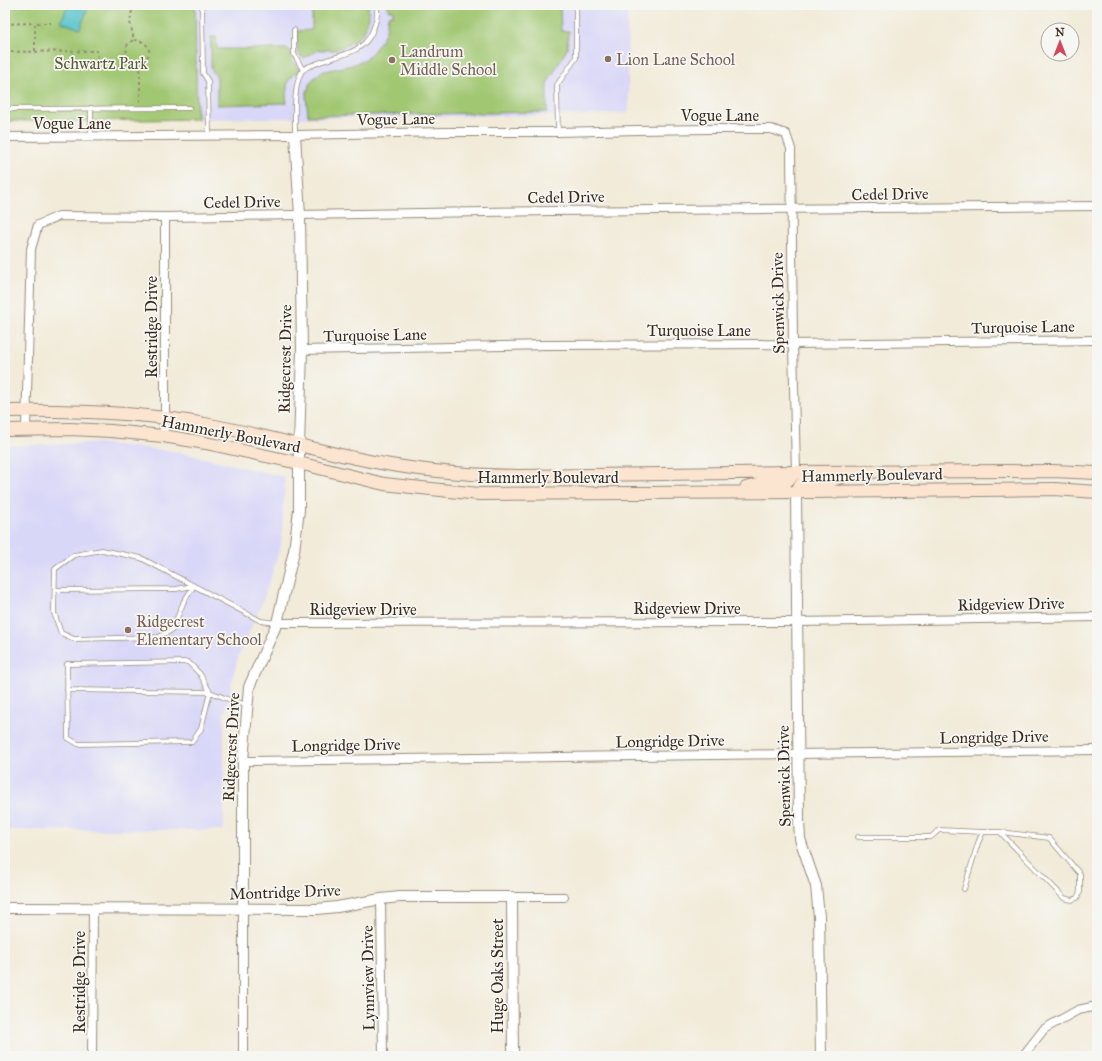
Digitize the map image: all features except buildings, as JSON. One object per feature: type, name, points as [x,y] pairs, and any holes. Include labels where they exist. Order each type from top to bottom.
[{"type":"main road","name":"Hammerly Boulevard","points":[[5,412],[27,411],[111,413],[165,418],[256,434],[394,466],[480,475],[518,476],[796,472],[1024,471],[1097,473]]},
{"type":"main road","name":"Hammerly Boulevard","points":[[5,430],[70,429],[163,436],[206,443],[384,484],[479,494],[1024,489],[1054,489],[1097,492]]},
{"type":"main road","points":[[1024,471],[1024,489]]},
{"type":"main road","points":[[730,492],[764,483],[779,483],[788,481],[796,472]]},
{"type":"main road","points":[[796,492],[802,483],[811,481],[829,481],[857,472]]},
{"type":"main road","points":[[479,494],[480,475]]},
{"type":"main road","points":[[619,475],[619,492]]},
{"type":"street","name":"Vogue Lane","points":[[5,137],[763,129],[771,129],[786,134]]},
{"type":"street","name":"Spenwick Drive","points":[[786,134],[791,149],[796,472]]},
{"type":"street","name":"Ridgecrest Drive","points":[[243,1056],[243,761],[249,687],[277,623],[294,551],[298,510],[302,350],[300,215],[295,135]]},
{"type":"street","name":"Cedel Drive","points":[[27,411],[30,249],[38,225],[59,216],[165,217],[558,210],[1097,206]]},
{"type":"street","name":"Restridge Drive","points":[[163,436],[165,418],[165,217]]},
{"type":"street","name":"Turquoise Lane","points":[[302,350],[546,345],[793,344],[1097,340]]},
{"type":"street","points":[[26,429],[27,411]]},
{"type":"street","name":"Spenwick Drive","points":[[796,492],[799,821],[800,839],[816,886],[819,917],[821,1056]]},
{"type":"street","name":"Ridgeview Drive","points":[[277,623],[797,622],[1097,617]]},
{"type":"street","name":"Longridge Drive","points":[[243,761],[1097,750]]},
{"type":"street","name":"Montridge Drive","points":[[5,908],[317,909],[400,897],[564,897]]},
{"type":"street","name":"Huge Oaks Street","points":[[512,897],[513,1056]]},
{"type":"street","name":"Lynnview Drive","points":[[381,899],[383,1056]]},
{"type":"street","name":"Restridge Drive","points":[[92,1056],[93,909]]},
{"type":"street","points":[[1023,1056],[1044,1029],[1078,1010],[1097,1006]]},
{"type":"lane","points":[[202,5],[203,73],[208,81],[209,136]]},
{"type":"lane","points":[[295,135],[296,96],[299,78],[303,70],[322,60],[341,56],[356,50],[370,38],[376,22],[377,5]]},
{"type":"lane","points":[[558,132],[557,85],[576,58],[576,5]]},
{"type":"lane","points":[[294,30],[294,54],[303,70]]},
{"type":"lane","points":[[5,109],[140,107],[189,108]]},
{"type":"lane","points":[[91,108],[91,136]]},
{"type":"lane","points":[[194,586],[184,600],[172,630],[159,637],[74,639],[61,633],[54,613],[55,569],[74,555],[102,550],[141,558],[261,621],[277,623]]},
{"type":"lane","points":[[55,590],[176,590],[194,586]]},
{"type":"lane","points":[[188,662],[200,674],[210,692],[201,729],[192,742],[78,744],[68,738],[67,664],[188,662]]},
{"type":"lane","points":[[67,690],[210,692],[248,705]]},
{"type":"lane","points":[[858,837],[931,837],[939,830],[1000,832],[1049,838],[1080,874],[1080,892],[1077,898],[1072,900],[1064,898],[1000,832]]},
{"type":"lane","points":[[964,889],[978,842],[983,832]]},
{"type":"path","points":[[133,5],[130,22],[134,40]]},
{"type":"path","points":[[35,23],[35,51]]},
{"type":"path","points":[[5,24],[51,23]]},
{"type":"path","points":[[134,40],[140,40],[147,44],[149,51],[148,57],[140,63],[132,61],[126,55],[128,44],[134,40]]},
{"type":"path","points":[[5,52],[96,50],[99,64],[111,68],[132,61]]},
{"type":"path","points":[[140,63],[140,107]]},
{"type":"shaded area","name":"Landrum Middle School","points":[[195,5],[627,5],[629,113],[588,115],[197,119]]},
{"type":"shaded area","name":"Ridgecrest Elementary School","points":[[99,443],[179,452],[285,477],[281,546],[263,601],[237,660],[224,716],[224,830],[5,830],[5,446]]},
{"type":"green space","name":"Schwartz Park","points":[[5,5],[195,5],[197,119],[5,121]]},
{"type":"green space","points":[[312,5],[368,5],[369,17],[366,27],[358,38],[348,45],[334,50],[319,50],[304,58],[301,57],[298,52],[297,31],[312,30]]},
{"type":"green space","points":[[388,5],[560,5],[561,31],[569,31],[567,49],[547,84],[547,112],[308,116],[306,95],[311,81],[321,72],[352,65],[364,60],[372,53],[386,31],[388,16],[393,15],[393,10],[388,10]]},
{"type":"green space","points":[[211,37],[216,37],[217,49],[289,49],[293,61],[299,70],[288,81],[286,95],[287,103],[217,105],[217,77],[211,69]]},
{"type":"water","points":[[68,5],[89,5],[80,29],[61,22]]},
{"type":"place","name":"Lion Lane School","points":[[608,59]]},
{"type":"place","name":"Landrum Middle School","points":[[392,60]]},
{"type":"place","name":"Ridgecrest Elementary School","points":[[128,630]]}]
